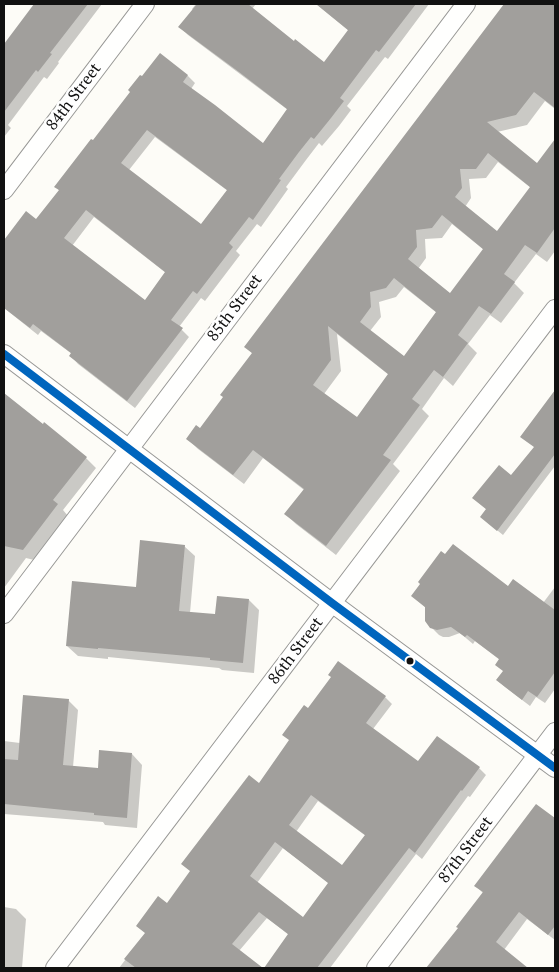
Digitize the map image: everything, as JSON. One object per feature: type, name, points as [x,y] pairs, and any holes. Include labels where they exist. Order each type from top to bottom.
[{"type":"street","name":"84th Street","points":[[4,190],[145,4]]},
{"type":"street","name":"85th Street","points":[[4,614],[466,4]]},
{"type":"street","name":"86th Street","points":[[55,968],[555,309]]},
{"type":"street","points":[[4,354],[332,603],[555,768]]},
{"type":"street","name":"87th Street","points":[[376,968],[555,732]]},
{"type":"building","points":[[34,4],[88,4],[50,53],[52,54],[38,72],[36,70],[4,112],[4,44]]},
{"type":"building","points":[[197,4],[248,4],[294,41],[295,39],[324,62],[348,30],[316,4],[416,4],[379,52],[376,50],[340,98],[344,101],[331,118],[314,139],[311,137],[299,152],[253,220],[249,217],[229,243],[233,247],[197,294],[193,291],[171,320],[183,328],[127,401],[69,356],[71,353],[33,324],[30,328],[4,308],[4,240],[26,211],[36,219],[59,190],[54,187],[130,92],[128,90],[160,53],[188,75],[183,82],[263,143],[287,109],[178,27]],"holes":[[[147,130],[227,190],[201,224],[121,163]],[[86,210],[165,272],[145,300],[64,238]]]},
{"type":"building","points":[[504,4],[555,4],[555,108],[534,92],[516,115],[487,122],[537,163],[555,139],[555,228],[537,253],[525,245],[504,274],[515,282],[491,314],[479,306],[458,335],[468,343],[443,377],[434,370],[412,399],[420,405],[383,455],[391,460],[326,546],[284,514],[304,489],[253,450],[233,475],[186,439],[196,425],[200,428],[223,397],[220,395],[252,353],[244,347]],"holes":[[[488,153],[530,187],[497,231],[455,197],[462,188],[460,169],[476,169]],[[442,215],[483,249],[450,293],[408,259],[417,247],[416,230],[432,228]],[[394,278],[436,312],[404,356],[360,322],[371,307],[370,292],[386,288]],[[328,326],[388,374],[357,417],[313,385],[331,360]]]},
{"type":"building","points":[[555,390],[555,454],[497,531],[480,517],[486,509],[472,498],[499,465],[511,475],[534,447],[520,437]]},
{"type":"building","points":[[4,393],[87,457],[53,500],[58,504],[23,550],[4,546]]},
{"type":"building","points":[[140,540],[185,545],[179,611],[215,614],[217,596],[249,599],[243,663],[210,660],[210,658],[66,646],[72,581],[136,587]]},
{"type":"building","points":[[453,544],[508,586],[513,579],[555,610],[555,672],[537,697],[528,691],[522,700],[496,680],[503,671],[495,665],[499,659],[467,635],[465,637],[451,627],[437,630],[430,628],[425,621],[425,607],[411,596],[420,584],[418,582],[441,551],[445,554]]},
{"type":"building","points":[[338,661],[386,696],[366,723],[418,761],[437,736],[480,767],[415,853],[409,848],[317,968],[264,968],[288,934],[259,912],[232,944],[263,968],[136,968],[124,959],[145,933],[136,926],[158,896],[167,903],[190,871],[181,864],[249,775],[259,783],[289,740],[282,735],[304,705],[308,708],[331,677],[328,675]],"holes":[[[311,795],[365,835],[342,865],[289,825]],[[275,842],[328,883],[303,917],[250,876]]]},
{"type":"building","points":[[23,695],[69,699],[63,765],[98,768],[99,750],[132,753],[127,818],[4,804],[4,759],[18,760]]},
{"type":"building","points":[[536,804],[555,818],[555,926],[548,935],[519,912],[496,942],[528,968],[426,968],[458,928],[456,927],[483,892],[474,886]]},
{"type":"transit line","points":[[4,354],[332,603],[555,768]]}]
